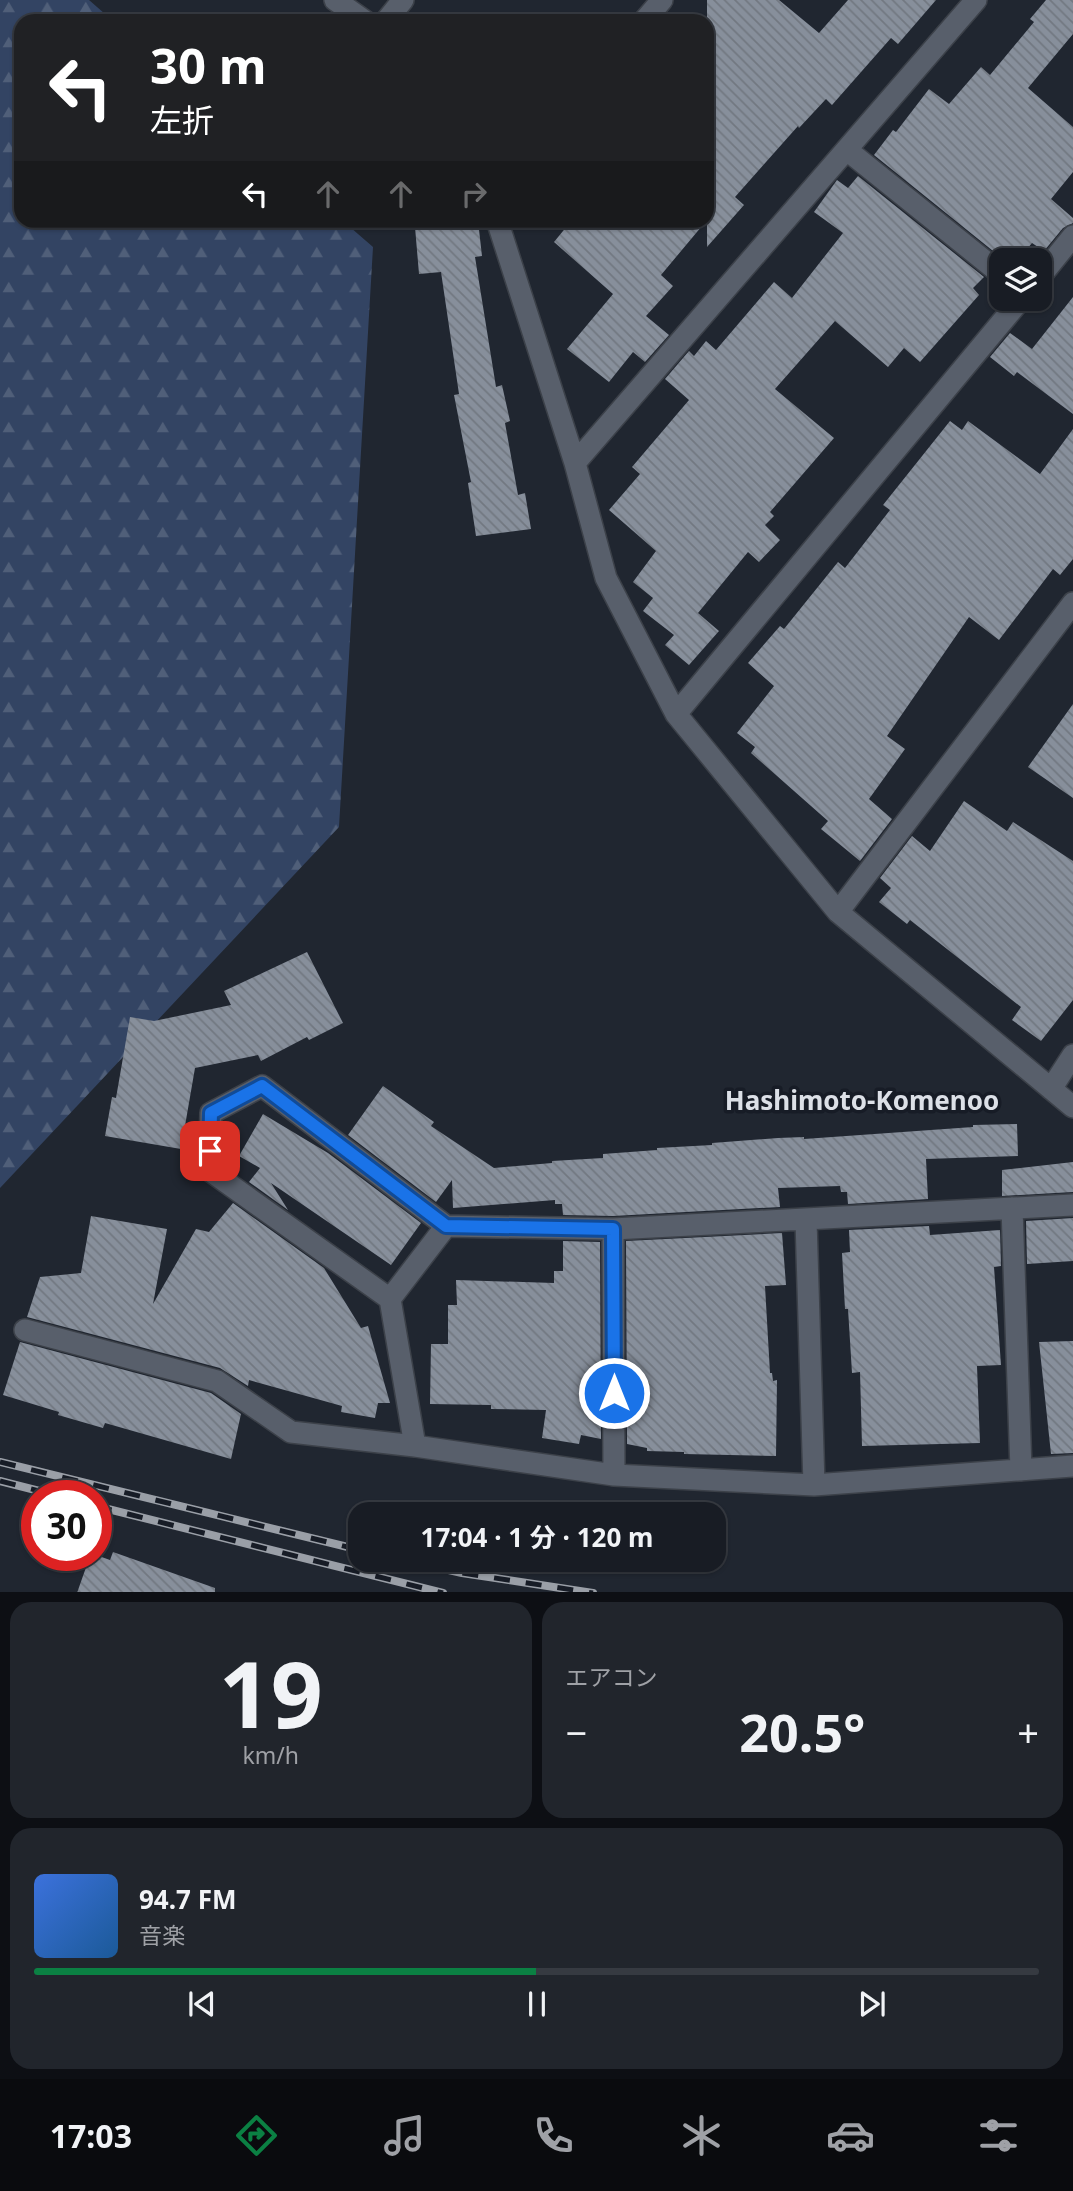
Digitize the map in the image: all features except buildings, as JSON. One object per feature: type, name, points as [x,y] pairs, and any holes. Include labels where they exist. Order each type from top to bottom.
[{"type":"street","points":[[335,0],[355,14]]},
{"type":"street","points":[[392,14],[403,0]]},
{"type":"street","points":[[649,14],[662,0]]},
{"type":"street","points":[[575,463],[976,0]]},
{"type":"street","points":[[847,150],[989,264]]},
{"type":"street","points":[[500,228],[575,463],[606,578],[676,714],[838,912],[1073,1107]]},
{"type":"street","points":[[1052,262],[1073,236]]},
{"type":"street","points":[[676,714],[1011,311]]},
{"type":"street","points":[[838,912],[1073,603]]},
{"type":"street","points":[[1051,1088],[1073,1055]]},
{"type":"street","points":[[415,1446],[390,1299],[209,1170],[211,1113],[262,1086],[446,1226],[613,1229],[1073,1205]]},
{"type":"street","points":[[1012,1208],[1021,1470]]},
{"type":"street","points":[[806,1220],[814,1485]]},
{"type":"street","points":[[390,1299],[446,1226]]},
{"type":"street","points":[[613,1229],[614,1475]]},
{"type":"street","points":[[26,1331],[217,1381],[291,1432],[415,1446],[614,1475],[814,1485],[1073,1466]]},
{"type":"green space","points":[[0,0],[89,0],[105,14],[14,14],[14,228],[351,228],[373,247],[339,827],[0,1188]]},
{"type":"railway","points":[[0,1462],[348,1547]]},
{"type":"railway","points":[[0,1481],[21,1486]]},
{"type":"railway","points":[[112,1510],[439,1592]]},
{"type":"railway","points":[[458,1572],[586,1592]]},
{"type":"district","name":"Hashimoto-Komenoo","points":[[862,1101]]},
{"type":"route","points":[[210,1151],[211,1113],[262,1086],[446,1226],[613,1229],[614,1393]]}]
